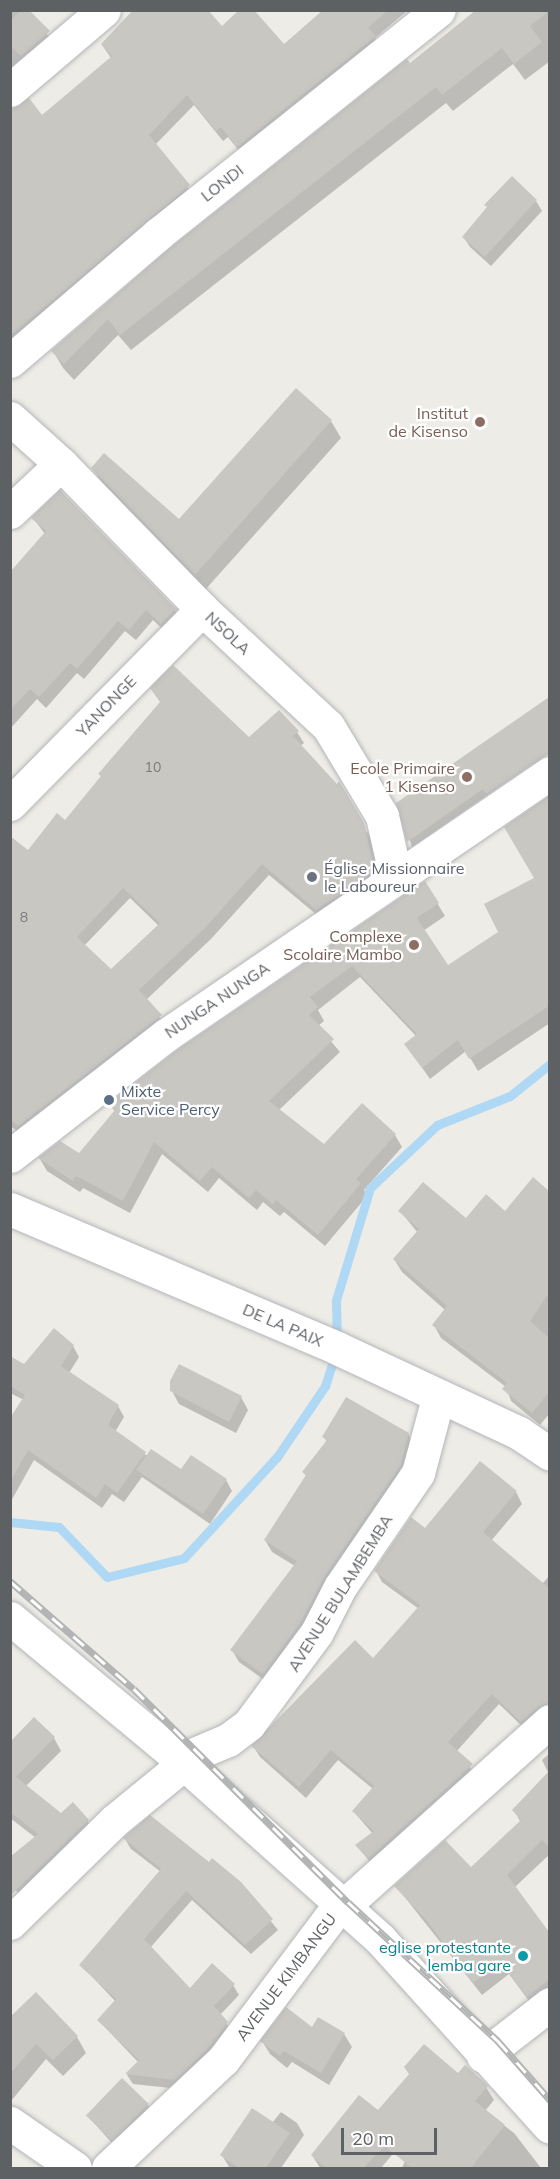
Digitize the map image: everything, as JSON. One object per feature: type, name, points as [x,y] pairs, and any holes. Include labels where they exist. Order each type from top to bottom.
[{"type":"street","points":[[10,90],[104,10]]},
{"type":"street","name":"LONDI","points":[[10,361],[158,234],[439,10]]},
{"type":"street","name":"NSOLA","points":[[10,418],[61,464],[202,609],[328,726],[382,816],[396,878]]},
{"type":"street","points":[[10,512],[61,464]]},
{"type":"street","name":"YANONGE","points":[[10,804],[202,609]]},
{"type":"street","name":"NUNGA NUNGA","points":[[10,1156],[166,1035],[549,773]]},
{"type":"street","name":"DE LA PAIX","points":[[10,1209],[337,1348],[438,1398],[519,1433],[549,1454]]},
{"type":"street","name":"AVENUE BULAMBEMBA","points":[[10,1923],[114,1821],[197,1753],[228,1740],[249,1724],[288,1676],[363,1550],[418,1473],[438,1398]]},
{"type":"street","points":[[10,1618],[184,1763],[381,1939],[483,2056],[549,2127]]},
{"type":"street","name":"AVENUE KIMBANGU","points":[[108,2169],[223,2060],[341,1903],[348,1902],[549,1721]]},
{"type":"street","points":[[483,2056],[549,2004]]},
{"type":"street","points":[[10,2123],[75,2169]]},
{"type":"building","points":[[21,10],[29,10],[50,31],[21,56],[10,46],[10,21]]},
{"type":"building","points":[[133,10],[208,10],[222,26],[239,10],[254,10],[284,44],[323,10],[388,10],[368,28],[376,36],[237,147],[221,127],[216,131],[187,95],[149,135],[190,185],[10,336],[10,108],[29,98],[42,115],[112,56],[101,44]]},
{"type":"building","points":[[476,10],[549,11],[530,26],[542,42],[514,64],[502,48],[442,95],[436,87],[120,335],[108,319],[64,364],[51,351],[170,248],[407,59],[410,63]]},
{"type":"building","points":[[512,176],[537,200],[485,257],[462,237],[487,207],[484,205]]},
{"type":"building","points":[[296,388],[332,420],[195,575],[91,468],[104,453],[179,519]]},
{"type":"building","points":[[60,490],[176,609],[161,624],[146,610],[129,630],[118,621],[77,669],[70,663],[39,697],[30,689],[10,710],[10,572],[46,531],[31,518]]},
{"type":"building","points":[[173,665],[249,737],[279,710],[299,731],[293,736],[337,784],[339,781],[364,823],[375,870],[316,910],[262,864],[205,928],[139,990],[162,1015],[18,1126],[10,1119],[10,836],[28,850],[57,813],[65,820],[101,776],[98,774],[160,702],[150,688]],"holes":[[[123,888],[160,923],[111,969],[77,937]]]},
{"type":"building","name":"Ecole Primaire 1 Kisenso","points":[[549,697],[549,754],[486,794],[483,789],[407,842],[396,803]]},
{"type":"building","points":[[549,796],[549,1006],[469,1059],[458,1040],[422,1068],[404,1044],[417,1034],[352,966],[310,997],[318,1007],[309,1015],[334,1039],[269,1101],[324,1144],[362,1103],[396,1134],[356,1179],[361,1183],[318,1235],[276,1200],[273,1205],[256,1190],[249,1198],[212,1167],[200,1181],[154,1142],[123,1201],[76,1176],[73,1181],[38,1158],[60,1141],[79,1153],[115,1110],[108,1104],[177,1050],[425,881],[439,903],[417,918],[448,965],[498,932],[484,904],[534,878],[504,827]]},
{"type":"building","points":[[533,1177],[549,1191],[549,1293],[530,1321],[549,1338],[549,1392],[532,1413],[502,1389],[507,1383],[432,1325],[447,1306],[393,1259],[419,1229],[398,1211],[423,1182],[466,1218],[486,1194],[505,1211]]},
{"type":"building","points":[[54,1328],[74,1345],[61,1366],[119,1405],[108,1425],[146,1452],[117,1493],[105,1484],[96,1498],[28,1450],[10,1482],[10,1418],[25,1395],[10,1386],[10,1356],[24,1364]]},
{"type":"building","points":[[179,1364],[242,1396],[229,1422],[170,1391],[170,1381]]},
{"type":"building","points":[[346,1397],[409,1433],[401,1465],[325,1576],[301,1622],[263,1674],[230,1650],[297,1561],[264,1540],[306,1475],[302,1472],[327,1440],[322,1437]]},
{"type":"building","points":[[151,1449],[181,1469],[191,1455],[227,1479],[203,1514],[136,1470]]},
{"type":"building","points":[[480,1461],[517,1491],[483,1532],[549,1588],[549,1703],[538,1707],[521,1722],[492,1694],[448,1742],[473,1764],[368,1859],[355,1845],[374,1831],[352,1811],[374,1786],[331,1750],[299,1787],[251,1746],[355,1640],[373,1658],[420,1605],[374,1571],[411,1517],[425,1528]]},
{"type":"building","points":[[34,1717],[55,1737],[16,1777],[61,1813],[73,1802],[89,1820],[10,1896],[10,1857],[38,1834],[10,1812],[10,1742]]},
{"type":"building","points":[[549,1771],[549,1847],[542,1840],[507,1875],[549,1932],[549,1980],[527,1997],[501,1962],[473,1983],[426,1920],[394,1886],[445,1840],[471,1867],[521,1820],[512,1810]]},
{"type":"building","points":[[150,1815],[209,1862],[212,1858],[241,1882],[273,1919],[245,1945],[186,1891],[144,1939],[190,1988],[212,1963],[235,1984],[214,2006],[228,2022],[209,2047],[175,2080],[125,2074],[139,2060],[97,2020],[116,1999],[79,1965],[161,1869],[123,1838]]},
{"type":"building","points":[[36,1992],[78,2036],[53,2060],[36,2044],[10,2074],[10,2017]]},
{"type":"building","points":[[286,2007],[312,2027],[318,2017],[345,2033],[321,2073],[284,2051],[280,2056],[260,2041]]},
{"type":"building","points":[[424,2044],[458,2073],[465,2065],[488,2086],[475,2101],[505,2125],[470,2169],[413,2169],[385,2146],[362,2169],[327,2169],[311,2155],[359,2095],[378,2110],[410,2073],[404,2067]]},
{"type":"building","points":[[122,2078],[149,2104],[112,2141],[86,2115]]},
{"type":"building","points":[[252,2108],[290,2133],[265,2169],[240,2169],[220,2155]]},
{"type":"waterway","points":[[10,1522],[59,1527],[107,1577],[184,1558],[277,1457],[325,1386],[337,1348],[336,1300],[370,1188],[437,1125],[510,1096],[550,1064]]},
{"type":"railway","points":[[10,1581],[134,1689],[348,1902],[498,2041],[550,2100]]},
{"type":"place","name":"Institut de Kisenso","points":[[480,422]]},
{"type":"place","name":"Ecole Primaire 1 Kisenso","points":[[467,777]]},
{"type":"place","name":"Église Missionnaire le Laboureur","points":[[312,877]]},
{"type":"place","name":"Complexe Scolaire Mambo","points":[[414,945]]},
{"type":"place","name":"Mixte Service Percy","points":[[109,1100]]},
{"type":"place","name":"eglise protestante lemba gare","points":[[523,1956]]}]
